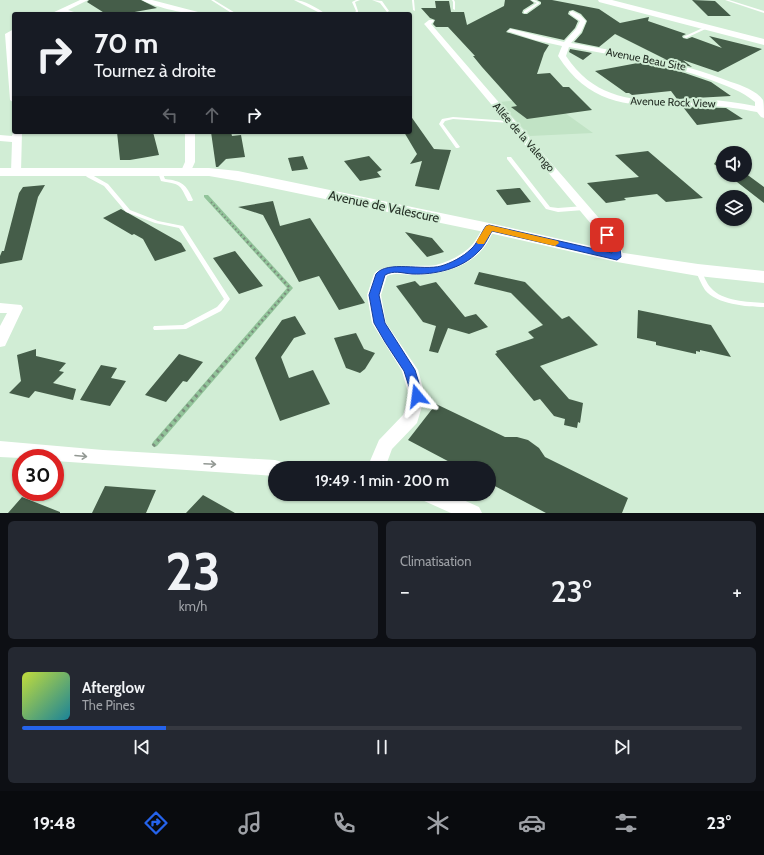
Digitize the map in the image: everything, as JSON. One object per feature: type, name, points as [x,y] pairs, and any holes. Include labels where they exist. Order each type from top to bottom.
[{"type":"main road","points":[[602,0],[764,42]]},
{"type":"main road","name":"Avenue de Valescure","points":[[0,172],[159,170],[209,172],[238,176],[489,228],[617,257],[698,270],[764,277]]},
{"type":"street","points":[[58,12],[85,0]]},
{"type":"street","points":[[145,0],[181,10],[195,10]]},
{"type":"street","points":[[62,10],[70,12]]},
{"type":"street","points":[[566,45],[578,33],[583,21],[572,13]]},
{"type":"street","name":"Allée de la Valengo","points":[[431,21],[427,24],[607,235],[615,248],[617,257]]},
{"type":"street","name":"Avenue Beau Site","points":[[511,31],[566,45],[655,59],[700,72],[742,89],[753,96],[759,101],[762,113]]},
{"type":"street","points":[[0,35],[11,33],[12,55]]},
{"type":"street","name":"Avenue Rock View","points":[[566,45],[562,56],[566,62],[592,86],[607,96],[635,102],[710,103],[734,105],[762,113]]},
{"type":"street","points":[[186,170],[190,162],[190,134]]},
{"type":"street","points":[[0,138],[17,136],[16,172]]},
{"type":"street","points":[[379,461],[385,445],[411,418],[417,396],[410,370],[379,323],[374,295],[380,274],[391,268],[413,271],[442,269],[460,261],[475,251],[489,228]]},
{"type":"street","points":[[0,308],[16,308],[0,342]]},
{"type":"street","points":[[3,453],[268,468]]},
{"type":"street","points":[[445,501],[472,513]]},
{"type":"lane","points":[[212,0],[232,12]]},
{"type":"lane","points":[[295,0],[320,12]]},
{"type":"lane","points":[[357,12],[353,2],[359,0]]},
{"type":"lane","points":[[373,0],[381,2],[388,11]]},
{"type":"lane","points":[[413,0],[414,10]]},
{"type":"lane","points":[[452,0],[454,2],[454,9]]},
{"type":"lane","points":[[525,12],[539,3],[532,0]]},
{"type":"lane","points":[[726,0],[764,12]]},
{"type":"lane","points":[[685,37],[708,27]]},
{"type":"lane","points":[[458,147],[441,124],[444,120],[453,118],[510,122]]},
{"type":"lane","points":[[509,158],[548,208],[558,210],[584,208]]},
{"type":"lane","points":[[159,170],[163,180],[179,182],[185,186],[190,200]]},
{"type":"lane","points":[[91,171],[89,176],[106,185],[128,210],[158,222],[181,227],[227,299],[219,309],[184,327],[156,328]]},
{"type":"lane","points":[[698,270],[709,290],[719,296],[734,301],[764,305]]},
{"type":"path","points":[[143,460],[155,444],[290,288],[211,202]]},
{"type":"shaded area","points":[[544,98],[593,133],[530,136],[499,102]]},
{"type":"building","points":[[89,0],[141,0],[157,8],[135,12],[103,12],[87,2]]},
{"type":"building","points":[[505,0],[530,0],[534,3],[523,10],[522,13],[524,14],[527,14],[541,4],[541,2],[537,0],[552,0],[599,9],[620,23],[649,17],[648,21],[686,34],[682,36],[683,38],[687,39],[692,37],[722,48],[709,36],[762,49],[718,72],[683,60],[692,67],[662,59],[665,59],[615,34],[599,47],[574,42],[582,33],[587,21],[581,14],[573,10],[569,11],[568,14],[578,21],[575,28],[564,40],[510,28],[506,32],[549,45],[544,53],[537,74],[550,73],[563,87],[569,87],[592,110],[527,119],[511,107],[517,106],[473,56],[475,56],[448,27],[436,27],[433,24],[435,20],[430,18],[421,8],[436,8],[435,1],[449,1],[451,12],[464,12],[467,25],[504,6]]},
{"type":"building","points":[[692,0],[715,1],[731,16],[708,16]]},
{"type":"building","points":[[570,49],[592,53],[583,60],[569,52]]},
{"type":"building","points":[[643,62],[676,70],[711,82],[731,96],[677,99],[671,91],[632,95],[626,93],[595,71]]},
{"type":"building","points":[[683,107],[726,108],[743,119],[697,125]]},
{"type":"building","points":[[412,118],[434,149],[451,150],[439,190],[415,186],[422,161],[410,164],[417,154],[405,134],[412,134]]},
{"type":"building","points":[[117,134],[154,134],[159,155],[130,160],[120,160]]},
{"type":"building","points":[[211,134],[232,134],[232,136],[241,135],[245,157],[226,159],[218,167],[216,167]]},
{"type":"building","points":[[648,151],[703,198],[666,202],[657,194],[624,198],[626,200],[606,203],[587,183],[639,177],[615,155]]},
{"type":"building","points":[[303,156],[308,169],[292,171],[288,158]]},
{"type":"building","points":[[369,156],[382,170],[377,172],[381,177],[360,181],[344,161]]},
{"type":"building","points":[[752,178],[764,187],[764,203],[752,194],[752,190],[747,190],[737,182],[752,182]]},
{"type":"building","points":[[45,185],[38,197],[22,260],[0,264],[0,256],[2,251],[4,251],[19,193],[23,187]]},
{"type":"building","points":[[520,188],[531,202],[507,205],[496,190]]},
{"type":"building","points":[[273,201],[280,226],[310,218],[365,303],[339,310],[319,276],[299,282],[263,215],[238,207]]},
{"type":"building","points":[[121,209],[181,243],[186,251],[155,261],[143,239],[134,234],[132,235],[103,218]]},
{"type":"building","points":[[405,232],[432,238],[444,252],[427,257]]},
{"type":"building","points":[[235,251],[263,286],[239,294],[213,258]]},
{"type":"building","points":[[479,272],[525,282],[562,319],[569,316],[598,345],[540,366],[569,399],[583,403],[580,423],[578,422],[577,428],[564,425],[565,419],[554,416],[540,399],[534,401],[495,354],[497,353],[496,351],[534,338],[528,332],[543,325],[511,293],[474,284]]},
{"type":"building","points":[[415,281],[420,286],[436,282],[465,317],[476,314],[488,327],[469,334],[448,328],[438,353],[429,351],[436,326],[423,322],[396,286]]},
{"type":"building","points":[[638,310],[711,325],[731,357],[700,350],[700,352],[696,351],[696,354],[656,345],[656,342],[637,338]]},
{"type":"building","points":[[295,316],[306,334],[294,338],[281,357],[289,378],[313,370],[330,404],[280,421],[255,358],[282,320]]},
{"type":"building","points":[[356,333],[364,349],[375,353],[365,369],[360,373],[346,368],[334,338]]},
{"type":"building","points":[[36,349],[36,356],[66,363],[59,371],[64,372],[53,383],[76,389],[73,400],[35,391],[29,398],[9,393],[21,381],[17,355]]},
{"type":"building","points":[[179,354],[203,362],[187,382],[183,381],[166,402],[145,395]]},
{"type":"building","points":[[101,365],[117,368],[111,378],[126,381],[110,406],[80,400]]},
{"type":"building","points":[[436,404],[505,437],[517,437],[528,440],[539,448],[545,457],[628,498],[622,513],[546,513],[496,487],[496,461],[448,461],[408,440]]},
{"type":"building","points":[[105,486],[156,490],[146,513],[92,513]]},
{"type":"building","points":[[203,495],[235,513],[186,513]]},
{"type":"building","points":[[18,501],[32,501],[60,512],[60,513],[8,513]]},
{"type":"waterway","points":[[155,444],[290,288],[206,196]]},
{"type":"slow traffic","points":[[481,242],[489,228],[555,243]]},
{"type":"route","points":[[417,396],[410,370],[379,323],[374,295],[380,274],[391,268],[413,271],[442,269],[460,261],[475,251],[489,228],[617,257],[615,248],[607,235]]}]
